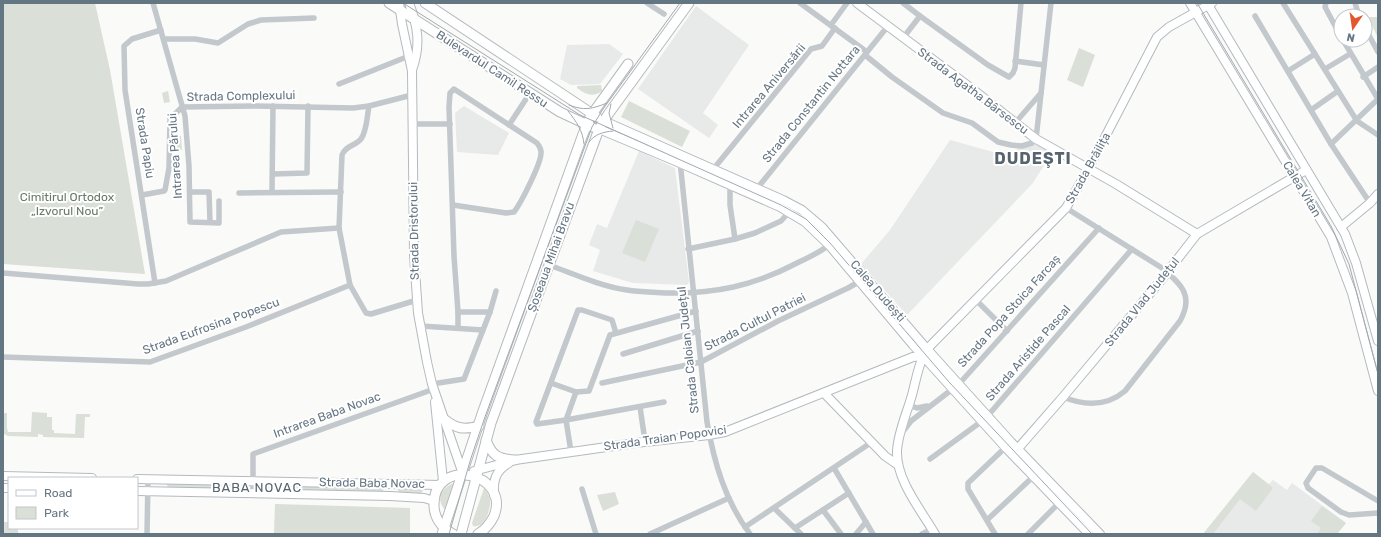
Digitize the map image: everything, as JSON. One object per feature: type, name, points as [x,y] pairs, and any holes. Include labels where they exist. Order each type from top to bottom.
[{"type":"main road","name":"Bulevardul Camil Ressu","points":[[389,3],[400,7],[415,20],[564,115],[586,125],[601,125]]},
{"type":"main road","name":"Bulevardul Camil Ressu","points":[[425,3],[592,114],[601,125]]},
{"type":"main road","name":"Șoseaua Mihai Bravu","points":[[461,534],[492,419],[601,125],[688,3]]},
{"type":"main road","name":"Șoseaua Mihai Bravu","points":[[443,531],[586,125],[592,114],[628,64]]},
{"type":"main road","points":[[604,97],[616,104]]},
{"type":"main road","points":[[564,115],[573,102]]},
{"type":"main road","points":[[579,144],[592,149]]},
{"type":"main road","points":[[444,419],[452,426],[465,429],[479,426]]},
{"type":"main road","points":[[486,440],[493,454],[499,458],[515,460]]},
{"type":"main road","points":[[453,534],[443,531],[436,517],[434,501],[442,483],[456,475],[478,473],[486,482],[494,496],[496,508],[493,517],[486,528],[478,534]]},
{"type":"street","name":"Intrarea Părului","points":[[153,3],[164,39],[186,126],[189,166],[190,222],[219,223],[219,201]]},
{"type":"street","name":"Strada Dristorului","points":[[409,3],[418,31],[415,63],[412,71]]},
{"type":"street","points":[[647,3],[664,14]]},
{"type":"street","points":[[800,3],[833,27],[892,77],[943,113],[972,123],[998,142],[1022,146],[1032,143],[1036,139],[1051,3]]},
{"type":"street","name":"Intrarea Aniversării","points":[[711,172],[811,49],[822,46],[847,3]]},
{"type":"street","points":[[903,3],[1006,77],[1011,76],[1013,73],[1016,61],[1021,3]]},
{"type":"street","name":"Calea Vitan","points":[[1190,3],[1295,176],[1335,246],[1352,293],[1378,391]]},
{"type":"street","points":[[1283,3],[1357,121],[1378,135]]},
{"type":"street","points":[[1326,3],[1325,7],[1333,22]]},
{"type":"street","name":"Strada Agatha Bârsescu","points":[[860,4],[1036,139],[1089,168],[1197,234]]},
{"type":"street","name":"Calea Vitan","points":[[1209,4],[1341,227],[1356,263],[1378,341]]},
{"type":"street","name":"Strada Brăilița","points":[[925,352],[975,299],[1066,208],[1089,168],[1157,36],[1169,27],[1196,13],[1209,4]]},
{"type":"street","name":"Strada Dristorului","points":[[400,7],[412,71],[414,255],[417,300],[427,362],[433,387],[463,474]]},
{"type":"street","points":[[903,38],[920,16]]},
{"type":"street","points":[[1255,16],[1310,110],[1370,203]]},
{"type":"street","points":[[164,39],[195,39],[218,43],[248,24],[261,20],[314,18]]},
{"type":"street","name":"Strada Constantin Nottara","points":[[754,192],[888,26]]},
{"type":"street","name":"Strada Papiu","points":[[155,283],[125,90],[124,46],[132,39],[161,30]]},
{"type":"street","points":[[1373,43],[1378,52]]},
{"type":"street","points":[[1331,144],[1357,121],[1378,99],[1347,48]]},
{"type":"street","points":[[1288,71],[1315,54]]},
{"type":"street","points":[[1325,69],[1350,54]]},
{"type":"street","points":[[340,84],[409,56]]},
{"type":"street","points":[[1016,61],[1044,65]]},
{"type":"street","points":[[1363,76],[1378,67]]},
{"type":"street","points":[[453,205],[510,213],[514,212],[518,208],[539,162],[541,152],[537,143],[454,89],[451,90],[449,96],[455,278],[458,328]]},
{"type":"street","points":[[1310,110],[1338,91]]},
{"type":"street","points":[[1015,123],[1041,93]]},
{"type":"street","points":[[509,125],[530,94]]},
{"type":"street","name":"Strada Complexului","points":[[142,195],[164,191],[166,188],[169,168],[170,119],[182,107],[308,106],[353,108],[369,106],[412,95]]},
{"type":"street","points":[[272,192],[273,106]]},
{"type":"street","points":[[273,174],[307,173],[308,106]]},
{"type":"street","points":[[369,106],[365,130],[361,139],[344,150],[343,154],[339,228],[350,285],[366,313],[371,314],[417,300]]},
{"type":"street","points":[[412,124],[450,124]]},
{"type":"street","name":"Calea Dudești","points":[[601,125],[711,172],[792,209],[805,222],[832,242],[862,279],[984,419],[1062,500],[1100,534]]},
{"type":"street","name":"Strada Caloian Județul","points":[[681,159],[688,249],[709,435],[719,475],[729,498],[750,534]]},
{"type":"street","name":"Strada Vlad Județul","points":[[1015,452],[1167,273],[1197,234],[1306,170]]},
{"type":"street","name":"Calea Dudești","points":[[711,172],[730,185],[754,192]]},
{"type":"street","points":[[730,185],[730,205],[735,239]]},
{"type":"street","points":[[190,192],[210,192],[210,222]]},
{"type":"street","points":[[239,193],[341,192]]},
{"type":"street","points":[[1341,227],[1370,203],[1378,194]]},
{"type":"street","points":[[1063,397],[1084,403],[1108,402],[1117,398],[1125,391],[1180,320],[1186,308],[1186,297],[1184,292],[1167,273],[1132,249],[1066,208]]},
{"type":"street","points":[[688,249],[755,233],[781,221],[792,209]]},
{"type":"street","points":[[3,273],[138,284],[155,283],[176,277],[281,232],[339,228]]},
{"type":"street","name":"Strada Popa Stoica Farcaș","points":[[901,434],[911,421],[955,386],[1007,331],[1099,228]]},
{"type":"street","points":[[549,265],[625,290],[694,293],[735,288],[767,278],[807,258],[832,242]]},
{"type":"street","name":"Strada Aristide Pascal","points":[[930,459],[984,419],[1132,249]]},
{"type":"street","name":"Strada Cultul Patriei","points":[[602,383],[700,362],[862,279]]},
{"type":"street","name":"Strada Eufrosina Popescu","points":[[3,358],[150,362],[246,327],[350,285]]},
{"type":"street","points":[[433,387],[464,379],[490,312],[496,291]]},
{"type":"street","points":[[975,299],[1007,331]]},
{"type":"street","points":[[616,333],[614,322],[610,318],[578,310],[536,422],[539,424],[566,420],[664,402]]},
{"type":"street","points":[[551,383],[576,392],[589,392],[609,336],[696,311]]},
{"type":"street","points":[[458,312],[490,312]]},
{"type":"street","points":[[421,326],[483,330]]},
{"type":"street","points":[[622,354],[698,331]]},
{"type":"street","points":[[922,534],[933,531],[904,481],[898,465],[897,450],[925,352]]},
{"type":"street","name":"Strada Traian Popovici","points":[[478,473],[502,463],[515,460],[645,441],[709,435],[733,429],[925,352]]},
{"type":"street","name":"Strada Dristorului","points":[[433,387],[442,483]]},
{"type":"street","name":"Intrarea Baba Novac","points":[[253,481],[253,454],[433,387]]},
{"type":"street","points":[[570,452],[566,420],[576,392]]},
{"type":"street","points":[[824,393],[889,460],[898,465]]},
{"type":"street","points":[[909,405],[920,408],[931,405]]},
{"type":"street","points":[[640,407],[645,441]]},
{"type":"street","points":[[745,527],[872,442]]},
{"type":"street","points":[[995,534],[967,486],[968,483],[1008,445]]},
{"type":"street","points":[[881,452],[897,450]]},
{"type":"street","name":"Strada Traian Popovici","points":[[494,496],[496,475],[503,467],[515,460]]},
{"type":"street","points":[[834,468],[873,534]]},
{"type":"street","points":[[1378,501],[1322,468],[1316,468],[1306,483],[1308,488],[1341,512],[1349,515],[1378,513]]},
{"type":"street","points":[[987,520],[1037,474]]},
{"type":"street","points":[[3,476],[48,477]]},
{"type":"street","name":"Strada Baba Novac","points":[[138,479],[442,483]]},
{"type":"street","points":[[147,534],[148,479]]},
{"type":"street","points":[[253,481],[253,493]]},
{"type":"street","points":[[582,489],[596,534]]},
{"type":"street","name":"Strada Baba Novac","points":[[138,491],[390,496],[424,498],[434,501]]},
{"type":"street","points":[[795,528],[849,493]]},
{"type":"street","points":[[650,534],[729,498]]},
{"type":"street","points":[[1028,534],[1062,500]]},
{"type":"street","name":"Calea Dudești","points":[[1062,500],[1089,534]]},
{"type":"street","points":[[774,508],[800,534]]},
{"type":"street","points":[[823,510],[840,534]]},
{"type":"street","points":[[856,534],[866,522]]},
{"type":"shaded area","points":[[696,6],[749,45],[703,113],[718,125],[709,138],[638,89]]},
{"type":"shaded area","points":[[609,44],[623,54],[600,84],[571,85],[560,79],[567,45]]},
{"type":"shaded area","points":[[464,106],[509,133],[498,155],[457,152],[455,113]]},
{"type":"shaded area","points":[[950,140],[1015,158],[1017,148],[1038,144],[1052,150],[1032,184],[907,315],[861,264],[890,230]]},
{"type":"shaded area","points":[[639,151],[675,168],[689,282],[687,285],[633,283],[593,271],[600,250],[589,245],[597,224],[607,228]]},
{"type":"shaded area","points":[[1253,472],[1269,484],[1273,480],[1287,490],[1292,483],[1346,523],[1337,534],[1203,534]]},
{"type":"green space","name":"Cimitirul Ortodox „Izvorul Nou”","points":[[3,3],[95,3],[110,70],[145,274],[3,264]]},
{"type":"green space","points":[[1373,17],[1378,17],[1378,38],[1373,28]]},
{"type":"green space","points":[[1079,48],[1095,55],[1083,87],[1067,80]]},
{"type":"green space","points":[[601,85],[602,91],[592,95],[577,88],[577,86]]},
{"type":"green space","points":[[168,91],[170,102],[164,103],[162,93]]},
{"type":"green space","points":[[629,101],[690,131],[682,147],[621,117]]},
{"type":"green space","points":[[174,136],[181,136],[182,150],[175,151]]},
{"type":"green space","points":[[636,220],[659,229],[645,262],[622,253]]},
{"type":"green space","points":[[32,412],[47,413],[47,417],[52,417],[52,430],[54,430],[54,433],[75,434],[76,414],[90,414],[90,417],[85,417],[84,438],[43,437],[43,435],[38,434],[38,437],[8,436],[4,434],[3,413],[7,413],[8,432],[31,432]]},
{"type":"green space","points":[[1253,472],[1273,488],[1256,511],[1240,499],[1213,534],[1203,534]]},
{"type":"green space","points":[[456,482],[445,510],[440,501],[440,497],[447,487]]},
{"type":"green space","points":[[165,483],[248,484],[247,489],[165,489],[168,486]]},
{"type":"green space","points":[[259,485],[385,488],[383,490],[384,493],[261,490]]},
{"type":"green space","points":[[397,488],[422,488],[423,491],[421,493],[399,492]]},
{"type":"green space","points":[[484,488],[490,499],[488,513],[481,524],[473,526],[472,523]]},
{"type":"green space","points":[[615,492],[619,504],[603,511],[597,495]]},
{"type":"green space","points":[[275,504],[410,508],[410,534],[274,534]]},
{"type":"green space","points":[[1322,506],[1346,523],[1337,534],[1317,534],[1321,528],[1311,521]]},
{"type":"green space","points":[[4,522],[8,522],[8,529],[18,529],[18,534],[4,534]]},
{"type":"tram line","points":[[403,3],[580,115],[781,205],[806,219],[830,243],[949,382],[1092,534]]},
{"type":"tram line","points":[[449,534],[471,458],[486,414],[592,127],[603,109],[680,3]]},
{"type":"tram line","points":[[1197,3],[1331,226],[1349,264],[1378,374]]},
{"type":"tram line","points":[[569,105],[584,109],[597,107],[607,103]]},
{"type":"tram line","points":[[611,104],[609,113],[613,128]]},
{"type":"tram line","points":[[568,111],[579,126],[584,144]]},
{"type":"tram line","points":[[589,142],[600,134],[613,131]]},
{"type":"district","name":"DUDEŞTI","points":[[1033,158]]},
{"type":"district","name":"BABA NOVAC","points":[[257,487]]}]
